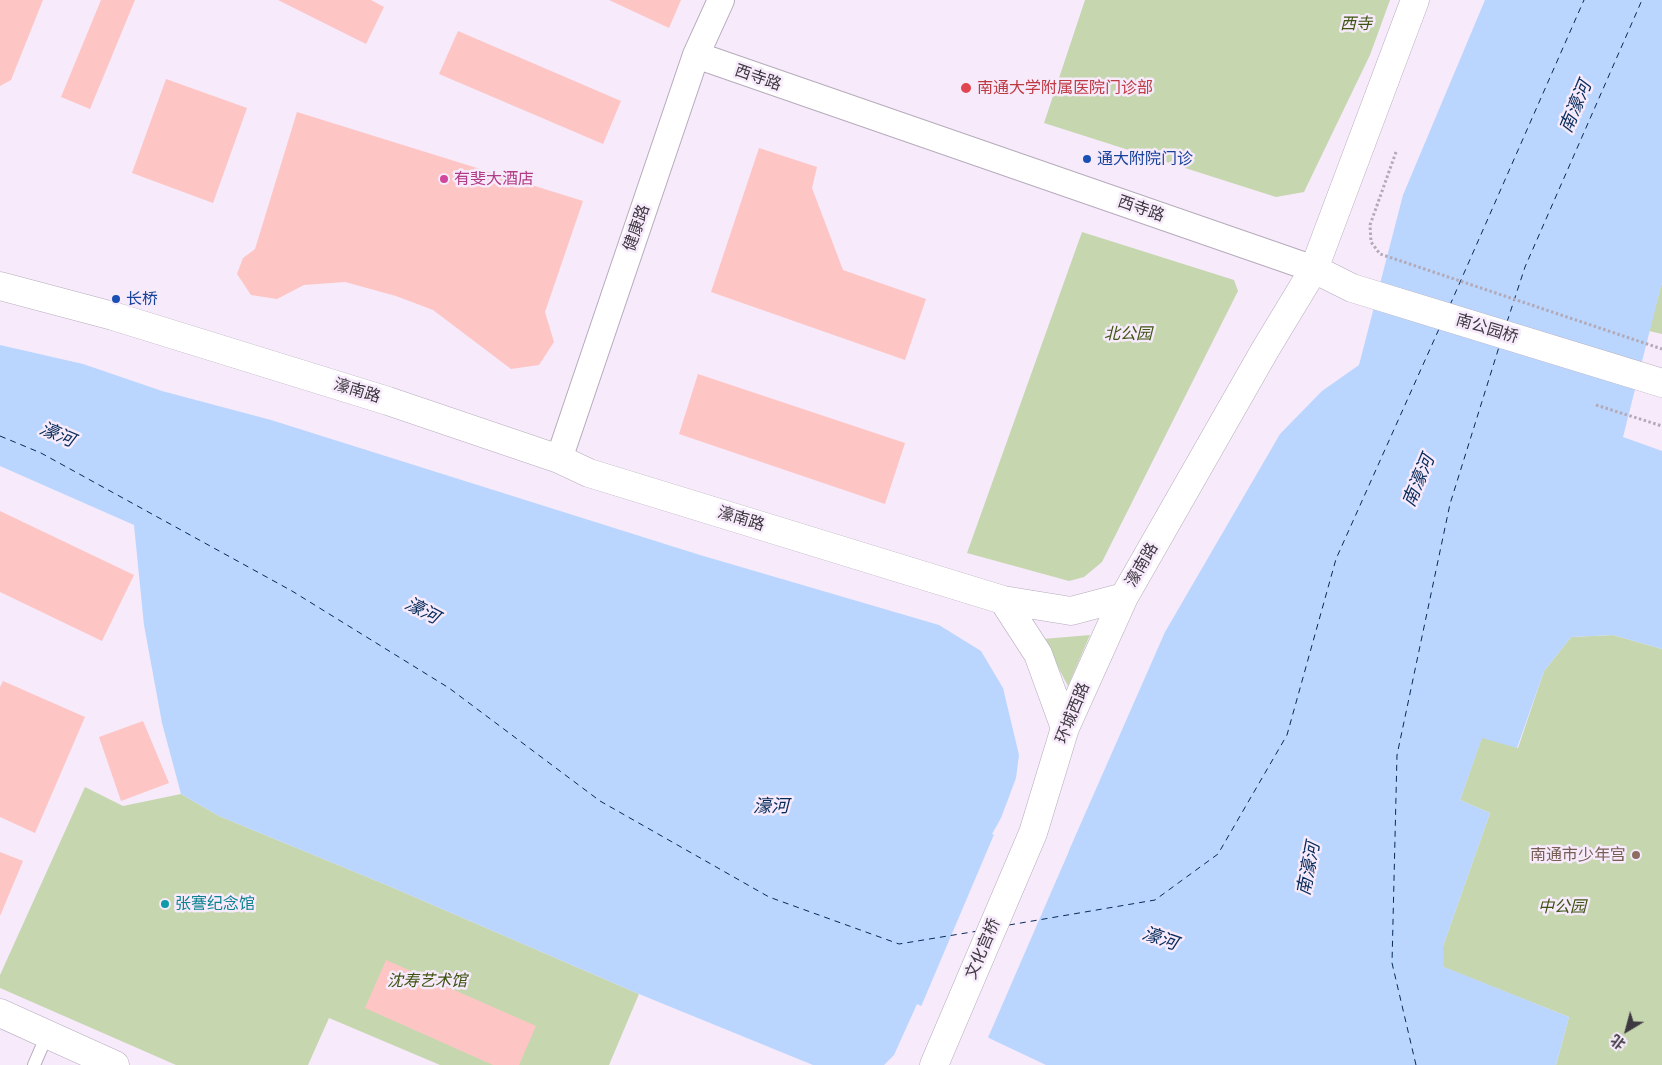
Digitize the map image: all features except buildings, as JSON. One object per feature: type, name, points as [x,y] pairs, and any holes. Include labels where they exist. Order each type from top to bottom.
[{"type":"street","name":"健康路","points":[[559,459],[696,55],[721,0]]},
{"type":"street","points":[[1314,269],[1415,0]]},
{"type":"street","name":"西寺路","points":[[696,55],[1314,269]]},
{"type":"street","name":"南公园桥","points":[[1314,269],[1352,288],[1662,383]]},
{"type":"street","name":"濠南路","points":[[0,286],[114,316],[388,401],[559,459],[589,473],[1003,600],[1070,612],[1124,597],[1265,350],[1314,269]]},
{"type":"street","name":"环城西路","points":[[1033,833],[1065,728],[1124,597]]},
{"type":"street","points":[[1003,600],[1038,654],[1065,728]]},
{"type":"street","name":"文化宫桥","points":[[934,1065],[1033,833]]},
{"type":"street","points":[[0,1013],[115,1065]]},
{"type":"lane","points":[[34,1065],[47,1035]]},
{"type":"path","points":[[1396,152],[1370,225],[1371,242],[1380,254],[1662,349]]},
{"type":"path","points":[[1596,404],[1662,426]]},
{"type":"green space","name":"西寺","points":[[1085,0],[1390,0],[1370,55],[1304,192],[1276,197],[1044,123]]},
{"type":"green space","name":"北公园","points":[[1082,232],[1234,280],[1238,291],[1102,562],[1084,577],[1069,581],[967,553]]},
{"type":"green space","points":[[1662,282],[1662,334],[1649,331]]},
{"type":"green space","points":[[1090,635],[1068,686],[1043,639]]},
{"type":"green space","name":"中公园","points":[[1613,635],[1662,649],[1662,1065],[1556,1065],[1569,1017],[1443,967],[1443,946],[1490,813],[1460,800],[1482,737],[1518,748],[1544,671],[1571,637]]},
{"type":"green space","name":"张謇纪念馆","points":[[85,787],[123,806],[181,794],[219,816],[389,886],[639,994],[609,1065],[440,1065],[329,1018],[308,1065],[176,1065],[0,988],[0,975]]},
{"type":"water","name":"濠河","points":[[1485,0],[1662,0],[1662,282],[1623,437],[1662,451],[1662,649],[1613,635],[1571,637],[1544,671],[1517,748],[1482,738],[1460,800],[1490,813],[1443,946],[1444,967],[1569,1017],[1556,1065],[1046,1065],[917,1004],[894,1055],[884,1065],[813,1065],[639,994],[389,886],[219,816],[181,794],[162,723],[144,625],[134,525],[0,466],[0,345],[83,364],[162,391],[271,420],[700,555],[939,625],[981,651],[1003,688],[1019,755],[1016,778],[1001,818],[992,834],[1063,864],[1165,632],[1280,434],[1322,391],[1359,365],[1403,195]]},
{"type":"pier","points":[[1001,818],[1003,819],[995,833],[1062,861],[1067,850],[1069,851],[987,1040],[920,1009]]},
{"type":"ferry route","points":[[1450,305],[1584,0]]},
{"type":"ferry route","points":[[1507,322],[1525,267],[1642,0]]},
{"type":"ferry route","points":[[1009,925],[1155,900],[1218,854],[1287,735],[1336,559],[1439,329]]},
{"type":"ferry route","points":[[1416,1065],[1392,963],[1397,755],[1450,504],[1499,347]]},
{"type":"ferry route","points":[[0,436],[41,453],[292,591],[449,688],[600,801],[769,897],[899,944],[978,931]]},
{"type":"place","name":"南通大学附属医院门诊部","points":[[966,88]]},
{"type":"place","name":"通大附院门诊","points":[[1087,159]]},
{"type":"place","name":"有斐大酒店","points":[[444,179]]},
{"type":"place","name":"长桥","points":[[116,299]]},
{"type":"place","name":"南通市少年宫","points":[[1636,855]]},
{"type":"place","name":"张謇纪念馆","points":[[165,904]]},
{"type":"water label","name":"南濠河","points":[[1576,107]]},
{"type":"water label","name":"南濠河","points":[[1419,481]]},
{"type":"water label","name":"南濠河","points":[[1309,869]]},
{"type":"park label","name":"沈寿艺术馆","points":[[427,981]]}]
